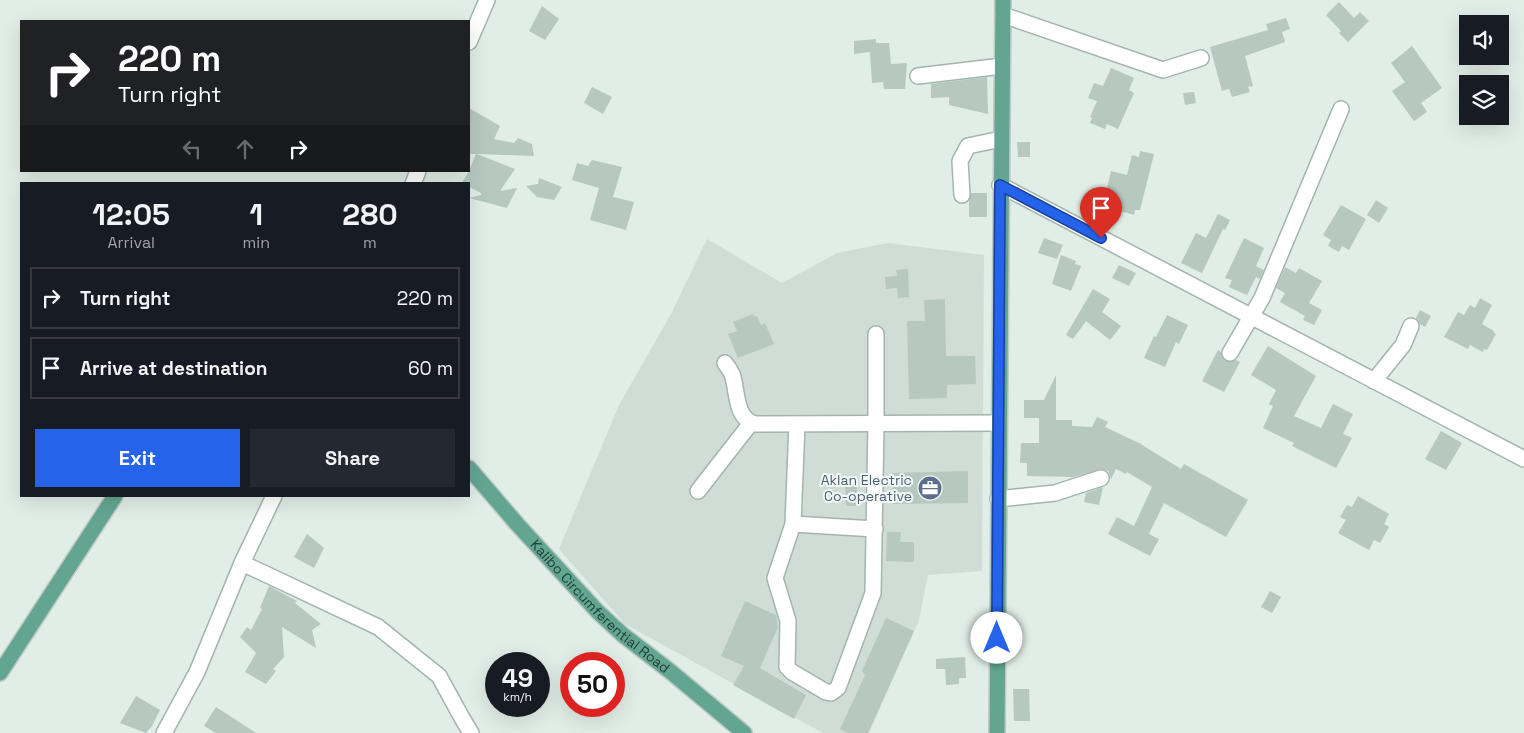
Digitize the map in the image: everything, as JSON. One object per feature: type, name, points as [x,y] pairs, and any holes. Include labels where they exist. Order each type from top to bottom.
[{"type":"main road","points":[[997,733],[998,424],[1003,8]]},
{"type":"main road","name":"Kalibo Circumferential Road","points":[[470,469],[517,524],[598,612],[623,635],[744,733]]},
{"type":"main road","points":[[0,673],[114,497]]},
{"type":"street","points":[[470,40],[487,0]]},
{"type":"street","points":[[1003,8],[1163,70],[1201,58]]},
{"type":"street","points":[[918,76],[1002,66]]},
{"type":"street","points":[[1230,353],[1262,298],[1341,110]]},
{"type":"street","points":[[962,195],[960,161],[968,146],[1001,138]]},
{"type":"street","points":[[1000,185],[1524,459]]},
{"type":"street","points":[[1374,380],[1403,345],[1411,326]]},
{"type":"street","points":[[797,424],[792,524],[775,578],[788,621],[786,664],[792,672],[829,693],[834,692],[838,688],[873,593],[876,334]]},
{"type":"street","points":[[725,363],[732,373],[741,414],[751,423],[998,424]]},
{"type":"street","points":[[698,491],[751,423]]},
{"type":"street","points":[[998,499],[1055,493],[1101,478]]},
{"type":"street","points":[[164,733],[197,672],[242,563],[274,497]]},
{"type":"street","points":[[792,524],[875,529]]},
{"type":"street","points":[[242,563],[378,627],[439,676],[471,733]]},
{"type":"shaded area","points":[[707,239],[782,283],[837,253],[888,243],[984,255],[982,571],[928,575],[919,620],[869,733],[823,733],[625,624],[559,549],[619,405],[671,314]]},
{"type":"building","points":[[1339,2],[1354,18],[1360,12],[1369,21],[1348,42],[1339,33],[1341,31],[1326,15]]},
{"type":"building","points":[[542,6],[559,19],[545,40],[529,31]]},
{"type":"building","points":[[1286,18],[1290,29],[1282,32],[1285,42],[1245,56],[1253,86],[1248,87],[1250,92],[1232,97],[1229,89],[1222,91],[1210,47],[1268,30],[1266,24]]},
{"type":"building","points":[[876,39],[876,43],[889,43],[891,64],[907,63],[905,89],[884,89],[883,82],[872,83],[870,52],[854,54],[854,41]]},
{"type":"building","points":[[1412,46],[1442,88],[1421,103],[1427,112],[1414,121],[1392,91],[1405,82],[1391,63]]},
{"type":"building","points":[[1111,68],[1134,78],[1129,90],[1134,93],[1118,129],[1107,124],[1105,129],[1090,123],[1092,118],[1090,117],[1097,101],[1088,98],[1094,83],[1103,86]]},
{"type":"building","points":[[987,77],[988,114],[949,105],[949,97],[931,98],[931,84]]},
{"type":"building","points":[[592,87],[612,97],[603,114],[584,103]]},
{"type":"building","points":[[1194,92],[1196,103],[1185,105],[1183,93]]},
{"type":"building","points":[[470,109],[500,126],[494,139],[514,143],[518,138],[532,144],[534,156],[477,154],[515,169],[500,191],[517,188],[507,208],[470,198],[481,195],[481,193],[470,188],[470,182],[463,182],[470,172],[476,154],[470,154]]},
{"type":"building","points":[[1017,142],[1030,142],[1030,157],[1018,157]]},
{"type":"building","points":[[1140,151],[1154,154],[1140,210],[1135,210],[1134,215],[1103,206],[1111,171],[1127,175],[1132,155],[1139,157]]},
{"type":"building","points":[[592,160],[622,167],[613,197],[634,202],[626,230],[590,220],[599,188],[572,180],[577,163],[588,166]]},
{"type":"building","points":[[539,178],[562,187],[554,200],[537,197],[526,186],[538,184]]},
{"type":"building","points":[[971,193],[987,193],[987,217],[969,217]]},
{"type":"building","points":[[1376,200],[1388,208],[1379,223],[1367,215]]},
{"type":"building","points":[[1341,205],[1366,219],[1349,250],[1342,246],[1339,252],[1328,246],[1331,240],[1323,235]]},
{"type":"building","points":[[1218,214],[1230,220],[1225,230],[1223,229],[1202,273],[1181,263],[1196,233],[1206,238]]},
{"type":"building","points":[[1044,238],[1063,245],[1057,259],[1038,253]]},
{"type":"building","points":[[1244,238],[1264,248],[1256,266],[1264,270],[1260,279],[1256,277],[1247,295],[1229,287],[1232,280],[1225,278]]},
{"type":"building","points":[[1061,255],[1076,261],[1075,264],[1081,266],[1071,291],[1052,284]]},
{"type":"building","points":[[1119,265],[1136,273],[1129,286],[1112,278]]},
{"type":"building","points":[[1285,267],[1296,273],[1299,268],[1322,281],[1309,303],[1322,310],[1314,325],[1303,320],[1305,316],[1280,302],[1285,293],[1276,288]]},
{"type":"building","points":[[908,269],[909,297],[898,298],[897,288],[886,289],[885,277],[897,276],[896,270]]},
{"type":"building","points":[[1093,289],[1110,299],[1102,312],[1121,326],[1110,340],[1086,321],[1073,339],[1066,335]]},
{"type":"building","points":[[1480,298],[1492,305],[1482,324],[1496,334],[1487,350],[1484,349],[1483,352],[1470,345],[1468,349],[1444,337],[1458,312],[1464,315],[1470,305],[1475,308]]},
{"type":"building","points":[[945,299],[946,356],[975,356],[976,384],[947,385],[947,398],[909,399],[907,321],[925,321],[924,300]]},
{"type":"building","points":[[1420,310],[1431,316],[1425,327],[1416,318]]},
{"type":"building","points":[[753,314],[754,317],[757,316],[761,325],[765,323],[774,344],[738,358],[728,334],[737,331],[733,322]]},
{"type":"building","points":[[1167,315],[1188,325],[1179,344],[1176,342],[1165,367],[1144,358],[1154,336],[1156,337]]},
{"type":"building","points":[[1268,346],[1316,376],[1294,416],[1321,428],[1333,404],[1353,414],[1343,434],[1352,438],[1336,468],[1292,446],[1294,443],[1263,428],[1273,406],[1269,404],[1276,390],[1251,375]]},
{"type":"building","points":[[1218,350],[1226,361],[1236,360],[1240,362],[1224,392],[1202,381]]},
{"type":"building","points":[[1056,375],[1056,420],[1072,420],[1072,426],[1092,427],[1097,417],[1108,422],[1105,427],[1139,443],[1181,469],[1184,464],[1248,500],[1226,537],[1164,503],[1149,534],[1159,539],[1150,556],[1108,534],[1117,517],[1134,526],[1152,487],[1127,472],[1126,474],[1116,469],[1111,479],[1108,471],[1102,469],[1073,477],[1027,476],[1027,463],[1020,463],[1021,443],[1039,443],[1039,418],[1024,418],[1024,400],[1044,400]]},
{"type":"building","points":[[1441,431],[1462,443],[1446,470],[1425,459]]},
{"type":"building","name":"Aklan Electric Co-operative","points":[[968,471],[968,503],[893,504],[892,473]]},
{"type":"building","points":[[845,478],[857,478],[857,506],[846,506]]},
{"type":"building","points":[[1103,487],[1099,505],[1084,502],[1086,493]]},
{"type":"building","points":[[1358,496],[1389,514],[1384,524],[1389,527],[1380,543],[1374,540],[1369,550],[1338,533],[1346,520],[1340,517],[1347,505],[1352,507]]},
{"type":"building","points":[[887,532],[901,532],[900,542],[914,542],[914,562],[886,561]]},
{"type":"building","points":[[307,534],[324,548],[314,568],[294,557]]},
{"type":"building","points":[[269,586],[297,601],[295,603],[321,624],[312,630],[316,648],[282,627],[284,657],[273,669],[276,671],[266,684],[245,672],[256,653],[240,637],[247,627],[251,630],[262,609],[260,608]]},
{"type":"building","points":[[1270,591],[1281,597],[1272,613],[1261,607]]},
{"type":"building","points":[[745,601],[776,615],[778,627],[760,668],[806,695],[794,719],[733,685],[744,666],[721,656]]},
{"type":"building","points":[[886,618],[914,631],[868,733],[848,733],[840,729],[865,675],[862,671]]},
{"type":"building","points":[[965,657],[966,678],[959,678],[959,684],[946,685],[945,669],[936,669],[936,659]]},
{"type":"building","points":[[1013,689],[1029,689],[1030,721],[1014,721]]},
{"type":"building","points":[[136,696],[160,710],[146,733],[120,723]]},
{"type":"building","points":[[216,707],[256,733],[216,733],[204,726]]},
{"type":"place","name":"Aklan Electric Co-operative","points":[[930,488]]},
{"type":"route","points":[[997,638],[1000,185],[1101,238]]}]
